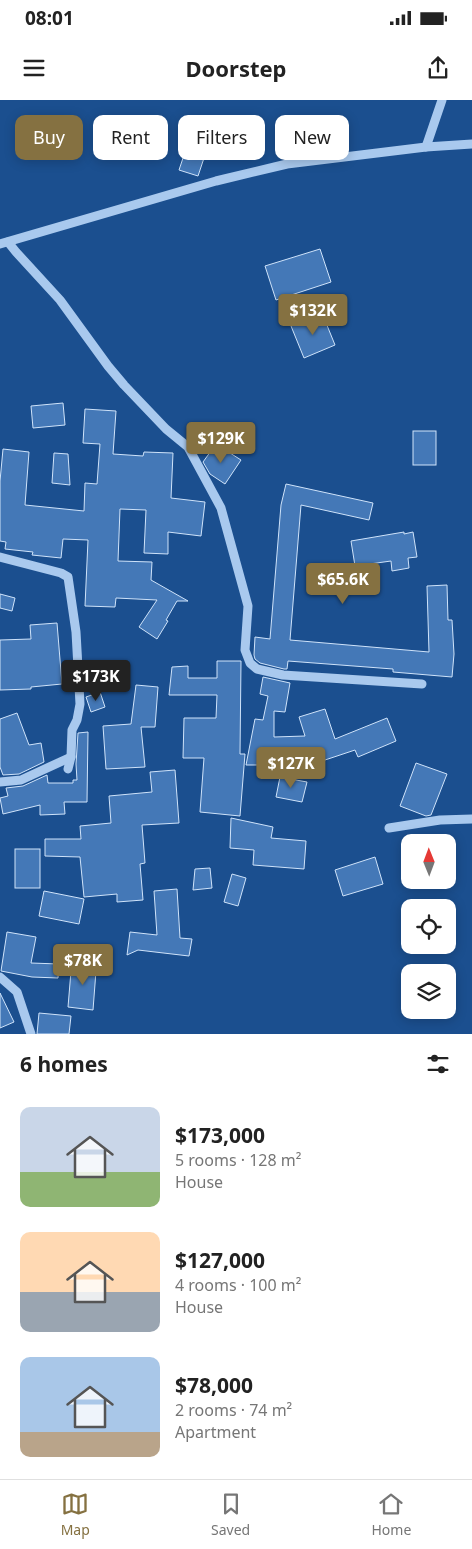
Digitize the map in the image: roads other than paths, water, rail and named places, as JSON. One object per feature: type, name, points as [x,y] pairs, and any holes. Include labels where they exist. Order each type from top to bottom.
[{"type":"street","points":[[426,147],[442,100]]},
{"type":"street","points":[[4,243],[248,172],[287,164],[426,147],[472,144]]},
{"type":"street","points":[[4,243],[16,252],[60,300],[124,385],[166,429],[188,447],[221,508],[248,606],[245,650],[250,663],[257,669],[283,675],[422,684]]},
{"type":"street","points":[[0,557],[61,573],[68,577],[76,632],[80,704],[77,720],[72,730],[71,757],[68,769]]},
{"type":"street","points":[[0,782],[21,780],[71,757]]},
{"type":"street","points":[[389,828],[440,820],[472,819]]},
{"type":"street","points":[[0,977],[17,992],[30,1034]]}]
